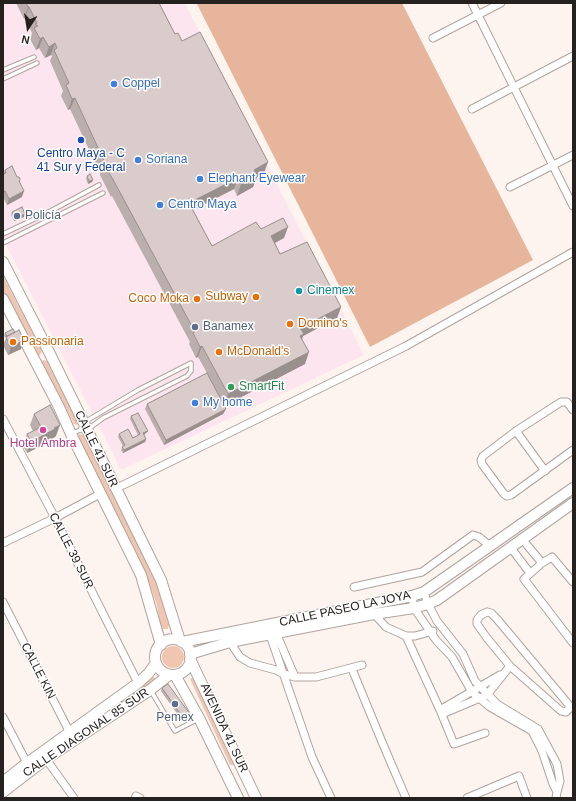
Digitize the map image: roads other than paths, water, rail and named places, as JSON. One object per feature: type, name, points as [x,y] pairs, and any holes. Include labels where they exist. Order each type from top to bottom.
[{"type":"main road","name":"CALLE 41 SUR","points":[[3,262],[50,354],[80,429],[100,494],[141,575],[161,645]]},
{"type":"main road","name":"CALLE 41 SUR","points":[[3,299],[59,407],[80,429],[116,489],[161,580],[181,642]]},
{"type":"main road","points":[[35,362],[50,354]]},
{"type":"main road","name":"CALLE PASEO LA JOYA","points":[[181,642],[412,596],[424,592],[573,488]]},
{"type":"main road","name":"CALLE PASEO LA JOYA","points":[[190,656],[230,642],[374,614],[414,608],[428,604],[511,548],[573,503]]},
{"type":"main road","points":[[168,640],[181,642],[188,648],[190,656],[189,665],[185,670],[172,675],[159,668],[156,663],[156,652],[161,645],[168,640]]},
{"type":"main road","name":"AVENIDA 41 SUR","points":[[190,656],[244,769],[256,798]]},
{"type":"main road","name":"CALLE DIAGONAL 85 SUR","points":[[3,792],[46,759],[138,683],[148,674],[156,663]]},
{"type":"main road","name":"CALLE DIAGONAL 85 SUR","points":[[4,779],[27,763],[150,690],[172,675]]},
{"type":"main road","name":"AVENIDA 41 SUR","points":[[172,675],[199,718],[238,798]]},
{"type":"main road","points":[[228,775],[244,769]]},
{"type":"street","points":[[472,3],[573,206]]},
{"type":"street","points":[[433,38],[501,3]]},
{"type":"street","points":[[472,109],[573,56]]},
{"type":"street","points":[[510,187],[573,156]]},
{"type":"street","points":[[116,489],[406,346],[573,252]]},
{"type":"street","points":[[573,410],[567,402],[561,402],[516,431],[483,456],[481,460],[482,464],[507,496],[511,495],[573,450]]},
{"type":"street","name":"CALLE 39 SUR","points":[[3,419],[55,518],[138,683]]},
{"type":"street","points":[[516,431],[545,470]]},
{"type":"street","points":[[3,543],[100,494]]},
{"type":"street","points":[[354,587],[422,572],[473,535],[490,546]]},
{"type":"street","points":[[522,539],[542,563]]},
{"type":"street","points":[[511,548],[530,573]]},
{"type":"street","points":[[572,640],[524,581],[530,573],[542,563],[550,557],[554,557],[573,582]]},
{"type":"street","points":[[424,592],[428,604],[440,626],[464,654],[475,681],[496,704],[535,730],[557,764],[560,781],[555,796]]},
{"type":"street","points":[[412,596],[414,608],[431,632],[452,657],[472,692],[490,707],[535,730]]},
{"type":"street","name":"CALLE KIN","points":[[3,602],[71,737]]},
{"type":"street","points":[[487,612],[491,613],[497,619],[569,705],[569,709],[566,712],[561,711],[510,666],[477,624],[477,620],[481,615],[487,612]]},
{"type":"street","points":[[374,614],[386,627],[406,636],[415,636],[431,632],[440,626]]},
{"type":"street","points":[[273,634],[284,674],[312,757],[331,798]]},
{"type":"street","points":[[273,634],[295,677]]},
{"type":"street","points":[[406,636],[454,744],[485,733]]},
{"type":"street","points":[[230,642],[240,657],[250,663],[295,677],[316,677],[352,669],[362,665]]},
{"type":"street","points":[[441,712],[480,699],[487,695],[510,666]]},
{"type":"street","points":[[352,669],[406,798]]},
{"type":"street","points":[[441,712],[504,673]]},
{"type":"street","points":[[3,716],[27,763]]},
{"type":"street","points":[[46,759],[74,798]]},
{"type":"street","points":[[472,797],[519,776],[527,798]]},
{"type":"lane","points":[[3,70],[34,57]]},
{"type":"lane","points":[[3,79],[37,63]]},
{"type":"lane","points":[[3,234],[47,213],[99,185]]},
{"type":"lane","points":[[3,243],[103,193]]},
{"type":"lane","points":[[47,213],[50,220]]},
{"type":"lane","points":[[191,363],[191,372],[187,376],[80,429],[138,390],[191,363]]},
{"type":"lane","points":[[138,390],[142,398]]},
{"type":"lane","points":[[150,690],[175,732],[199,718]]},
{"type":"place","name":"Coppel","points":[[114,84]]},
{"type":"place","name":"Centro Maya - C 41 Sur y Federal","points":[[81,140]]},
{"type":"place","name":"Soriana","points":[[138,160]]},
{"type":"place","name":"Elephant Eyewear","points":[[200,179]]},
{"type":"place","name":"Centro Maya","points":[[160,205]]},
{"type":"place","name":"Policía","points":[[17,216]]},
{"type":"place","name":"Cinemex","points":[[299,291]]},
{"type":"place","name":"Subway","points":[[256,297]]},
{"type":"place","name":"Coco Moka","points":[[197,299]]},
{"type":"place","name":"Domino's","points":[[290,324]]},
{"type":"place","name":"Banamex","points":[[195,327]]},
{"type":"place","name":"Passionaria","points":[[13,342]]},
{"type":"place","name":"McDonald's","points":[[219,352]]},
{"type":"place","name":"SmartFit","points":[[231,387]]},
{"type":"place","name":"My home","points":[[195,403]]},
{"type":"place","name":"Hotel Ambra","points":[[43,430]]},
{"type":"place","name":"Pemex","points":[[175,704]]}]
